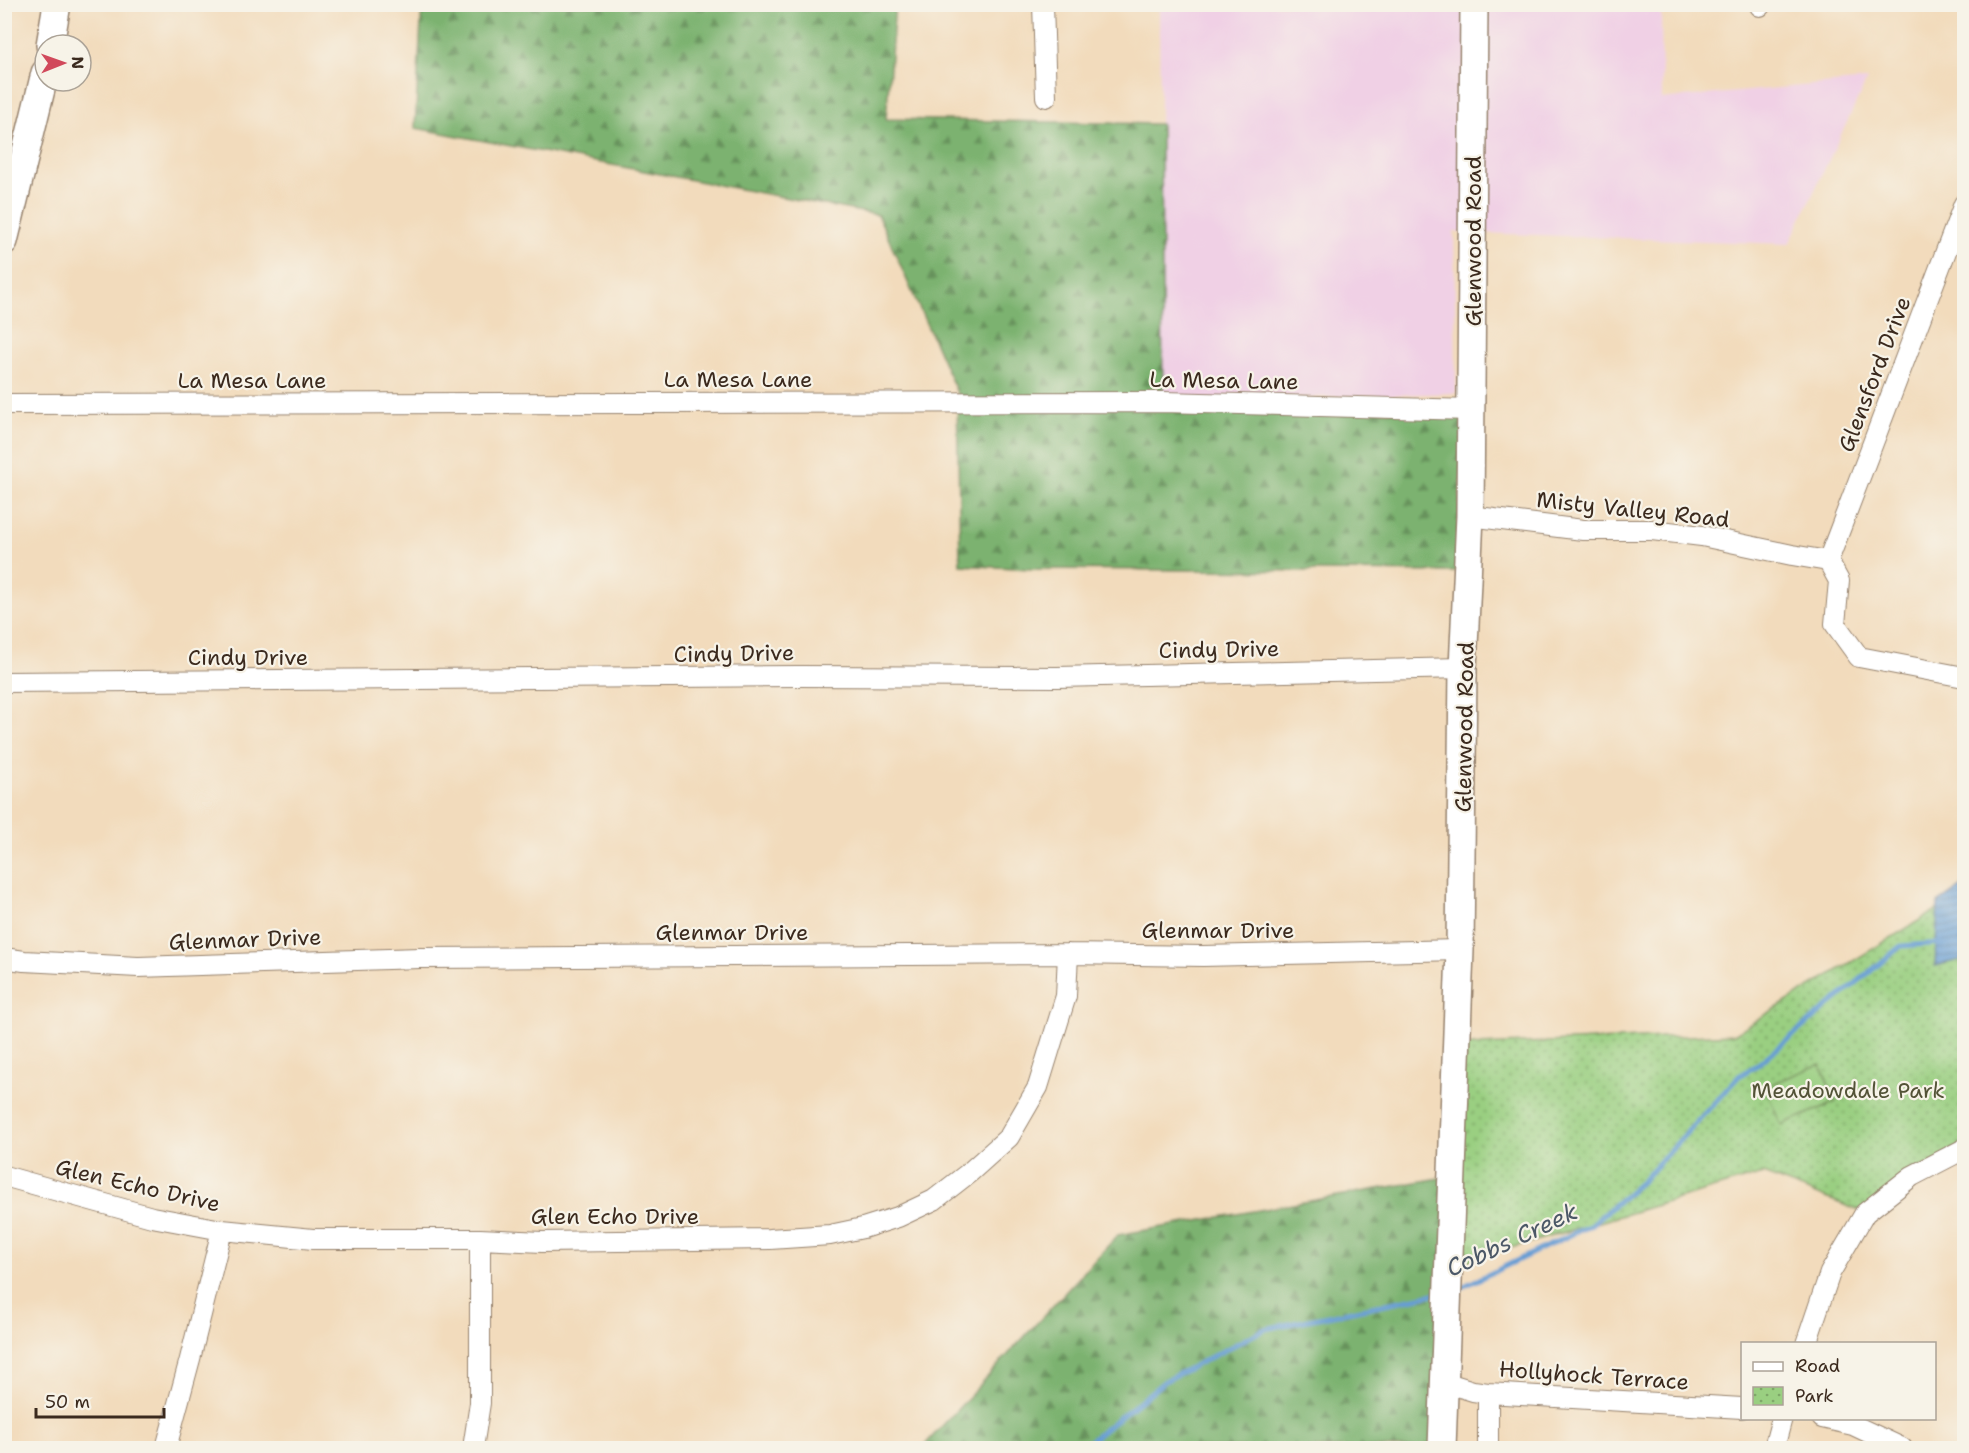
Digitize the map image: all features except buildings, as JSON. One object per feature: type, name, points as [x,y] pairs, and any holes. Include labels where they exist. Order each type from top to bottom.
[{"type":"main road","points":[[52,33],[57,4]]},
{"type":"main road","name":"Glenwood Road","points":[[1442,1449],[1460,950],[1463,668],[1470,516],[1474,4]]},
{"type":"main road","points":[[4,241],[40,93]]},
{"type":"street","points":[[1042,4],[1046,97]]},
{"type":"street","name":"Glensford Drive","points":[[1828,561],[1965,204]]},
{"type":"street","name":"La Mesa Lane","points":[[4,404],[1163,402],[1471,410]]},
{"type":"street","name":"Misty Valley Road","points":[[1470,516],[1583,530],[1652,530],[1702,536],[1828,561]]},
{"type":"street","points":[[1828,561],[1839,581],[1835,624],[1859,657],[1965,677]]},
{"type":"street","name":"Cindy Drive","points":[[4,682],[799,676],[1057,677],[1463,668]]},
{"type":"street","name":"Glenmar Drive","points":[[4,958],[138,967],[420,958],[1068,954],[1203,956],[1460,950]]},
{"type":"street","name":"Glen Echo Drive","points":[[4,1176],[152,1217],[222,1230],[313,1239],[480,1239],[542,1242],[770,1239],[830,1235],[898,1217],[934,1200],[1009,1137],[1038,1087],[1066,996],[1068,954]]},
{"type":"street","points":[[1807,1342],[1830,1273],[1865,1213],[1912,1176],[1965,1149]]},
{"type":"street","points":[[166,1449],[222,1230]]},
{"type":"street","points":[[473,1449],[480,1403],[480,1239]]},
{"type":"street","name":"Hollyhock Terrace","points":[[1444,1383],[1488,1393],[1741,1408]]},
{"type":"street","points":[[1488,1393],[1488,1449]]},
{"type":"street","points":[[1774,1449],[1782,1420]]},
{"type":"street","points":[[1827,1420],[1853,1425],[1902,1449]]},
{"type":"shaded area","points":[[1159,5],[1661,5],[1662,99],[1867,80],[1789,244],[1454,232],[1456,393],[1163,402]]},
{"type":"green space","points":[[422,5],[895,5],[886,119],[1161,124],[1163,402],[1464,414],[1456,572],[1031,569],[960,565],[957,393],[878,215],[415,128]]},
{"type":"green space","name":"Meadowdale Park","points":[[1946,904],[1964,907],[1964,1149],[1865,1213],[1763,1174],[1453,1265],[1456,1046],[1734,1034]]},
{"type":"green space","points":[[1820,1064],[1836,1102],[1781,1125],[1765,1087]]},
{"type":"green space","points":[[1457,1175],[1446,1448],[922,1448],[1118,1235]]},
{"type":"water","points":[[1964,885],[1964,959],[1935,966],[1938,903]]},
{"type":"waterway","name":"Cobbs Creek","points":[[1456,1290],[1591,1225],[1642,1181],[1740,1075],[1757,1065],[1901,946],[1942,943]]},
{"type":"waterway","name":"Cobbs Creek","points":[[1081,1448],[1165,1381],[1265,1329],[1439,1293]]}]
